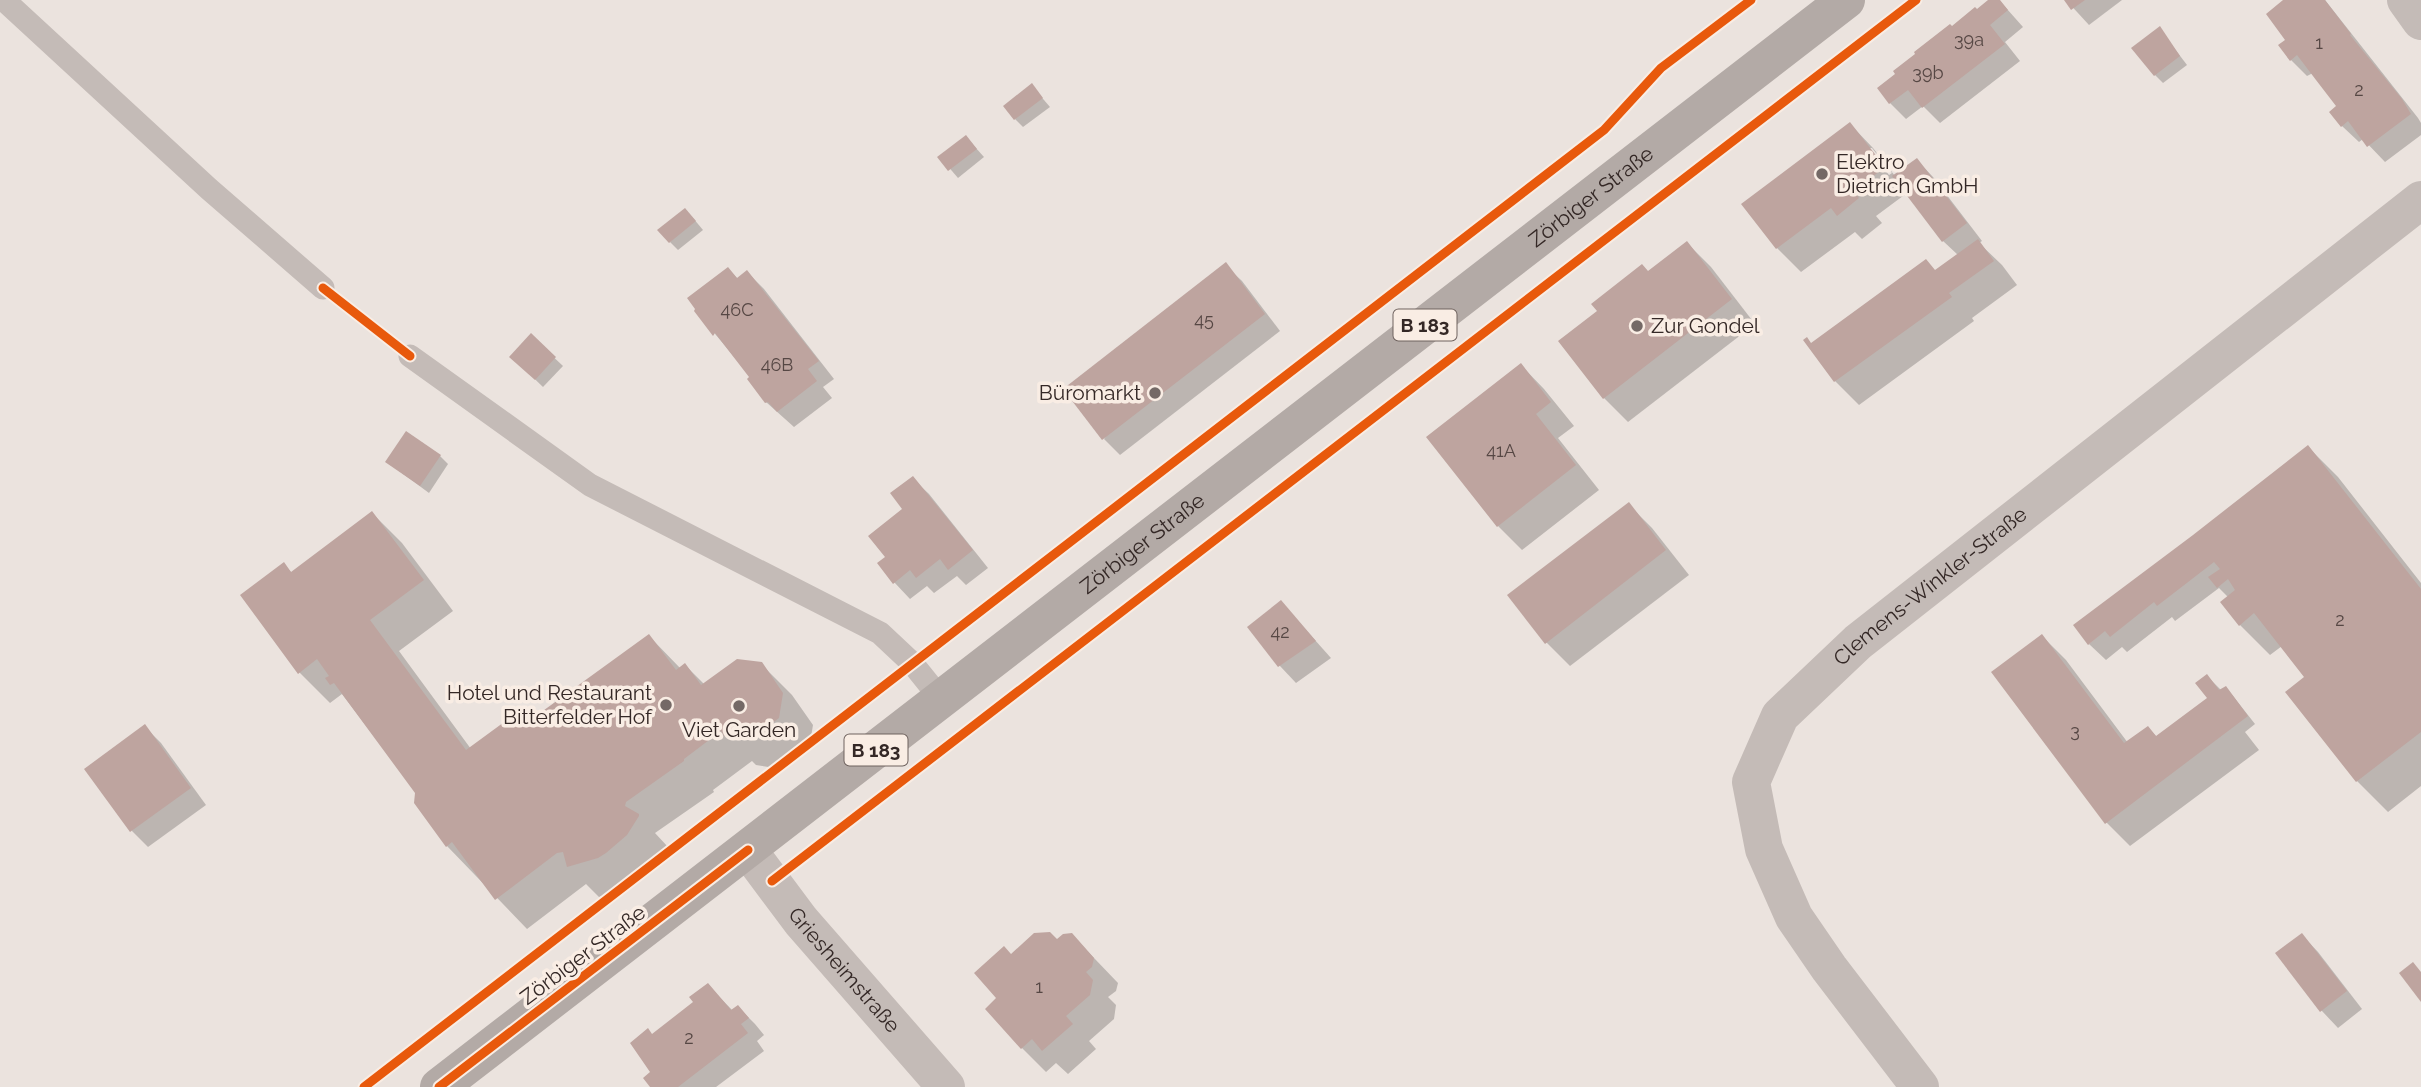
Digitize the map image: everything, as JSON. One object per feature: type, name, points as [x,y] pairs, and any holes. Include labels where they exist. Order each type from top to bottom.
[{"type":"main road","name":"Zörbiger Straße","points":[[439,1087],[1846,0]]},
{"type":"street","points":[[2406,0],[2421,21]]},
{"type":"street","name":"Clemens-Winkler-Straße","points":[[1920,1087],[1829,968],[1794,917],[1764,849],[1751,782],[1780,716],[1858,642],[2421,200]]},
{"type":"street","name":"Griesheimstraße","points":[[748,850],[802,921],[946,1087]]},
{"type":"lane","points":[[4,0],[209,189],[323,288]]},
{"type":"lane","points":[[410,356],[590,485],[880,634],[912,663],[941,699]]},
{"type":"building","points":[[1988,0],[2000,0],[2008,10],[1990,25],[2005,44],[1922,108],[1908,90],[1889,104],[1877,88],[1895,74],[1893,71],[1950,24],[1952,26]]},
{"type":"building","points":[[2064,0],[2085,0],[2071,10]]},
{"type":"building","points":[[2283,0],[2325,0],[2411,114],[2367,147],[2348,121],[2341,127],[2329,112],[2336,106],[2297,55],[2290,61],[2278,45],[2285,40],[2266,14]]},
{"type":"building","points":[[2160,26],[2180,56],[2154,76],[2131,48]]},
{"type":"building","points":[[1032,83],[1043,98],[1014,120],[1003,106]]},
{"type":"building","points":[[1850,122],[1885,167],[1854,191],[1859,198],[1837,216],[1831,208],[1776,249],[1741,204]]},
{"type":"building","points":[[966,135],[977,149],[948,171],[937,157]]},
{"type":"building","points":[[1917,158],[1967,223],[1942,242],[1892,176]]},
{"type":"building","points":[[685,208],[696,221],[669,243],[657,230]]},
{"type":"building","points":[[1978,239],[1994,261],[1949,293],[1952,297],[1834,382],[1803,340],[1807,337],[1811,343],[1926,259],[1935,270]]},
{"type":"building","name":"Zur Gondel","points":[[1687,241],[1732,299],[1603,399],[1558,341],[1597,311],[1591,304],[1642,264],[1648,271]]},
{"type":"building","points":[[1226,262],[1265,314],[1102,440],[1063,389]]},
{"type":"building","points":[[728,267],[737,278],[747,270],[819,361],[808,369],[817,381],[777,412],[768,402],[765,403],[747,379],[749,377],[715,333],[713,336],[687,298]]},
{"type":"building","points":[[531,333],[556,357],[535,380],[509,357]]},
{"type":"building","points":[[1521,363],[1551,402],[1536,414],[1576,465],[1497,527],[1426,437]]},
{"type":"building","points":[[406,431],[441,455],[420,486],[385,462]]},
{"type":"building","points":[[2308,445],[2421,589],[2421,732],[2356,782],[2285,692],[2304,677],[2254,613],[2239,626],[2220,602],[2235,590],[2228,579],[2217,588],[2208,577],[2220,569],[2214,562],[2157,606],[2154,602],[2110,637],[2105,631],[2088,645],[2073,625]]},
{"type":"building","points":[[913,476],[973,550],[948,570],[940,559],[916,578],[910,570],[893,584],[877,563],[885,557],[868,536],[902,509],[890,493]]},
{"type":"building","points":[[1629,502],[1666,550],[1545,644],[1507,595]]},
{"type":"building","name":"Hotel und Restaurant Bitterfelder Hof","points":[[372,511],[424,580],[370,620],[466,750],[511,717],[527,718],[529,721],[649,634],[676,670],[685,663],[701,685],[737,659],[762,662],[783,693],[779,718],[750,740],[724,736],[721,731],[626,802],[625,806],[639,816],[627,835],[606,853],[567,867],[563,852],[557,853],[495,900],[452,842],[446,847],[414,803],[415,793],[334,683],[330,685],[325,678],[329,676],[317,659],[298,674],[240,595],[284,562],[291,572]]},
{"type":"building","points":[[1281,600],[1316,641],[1278,667],[1247,627]]},
{"type":"building","points":[[2042,634],[2124,743],[2148,726],[2156,736],[2207,698],[2195,683],[2207,674],[2219,690],[2226,686],[2248,716],[2105,824],[1991,672]]},
{"type":"building","points":[[145,724],[191,788],[130,832],[84,769]]},
{"type":"building","points":[[1050,932],[1057,939],[1063,934],[1072,933],[1094,958],[1092,967],[1086,972],[1093,980],[1090,995],[1066,1016],[1073,1024],[1042,1051],[1032,1039],[1021,1049],[985,1009],[996,998],[974,973],[1004,946],[1011,954],[1034,933]]},
{"type":"building","points":[[2302,933],[2347,991],[2320,1012],[2275,953]]},
{"type":"building","points":[[2413,962],[2421,972],[2421,1002],[2399,973]]},
{"type":"building","points":[[708,983],[731,1010],[738,1005],[749,1018],[741,1024],[748,1033],[678,1087],[650,1087],[643,1078],[650,1072],[630,1043],[648,1028],[652,1034],[693,1002],[689,997]]},
{"type":"cycle path","points":[[364,1087],[1604,130],[1661,68],[1751,0]]},
{"type":"cycle path","points":[[772,881],[1916,0]]},
{"type":"cycle path","points":[[323,288],[410,356]]},
{"type":"cycle path","points":[[439,1087],[748,850]]},
{"type":"place","name":"Elektro Dietrich GmbH","points":[[1822,174]]},
{"type":"place","name":"Zur Gondel","points":[[1637,326]]},
{"type":"place","name":"Büromarkt","points":[[1155,393]]},
{"type":"place","name":"Hotel und Restaurant Bitterfelder Hof","points":[[666,705]]},
{"type":"place","name":"Viet Garden","points":[[739,706]]}]
